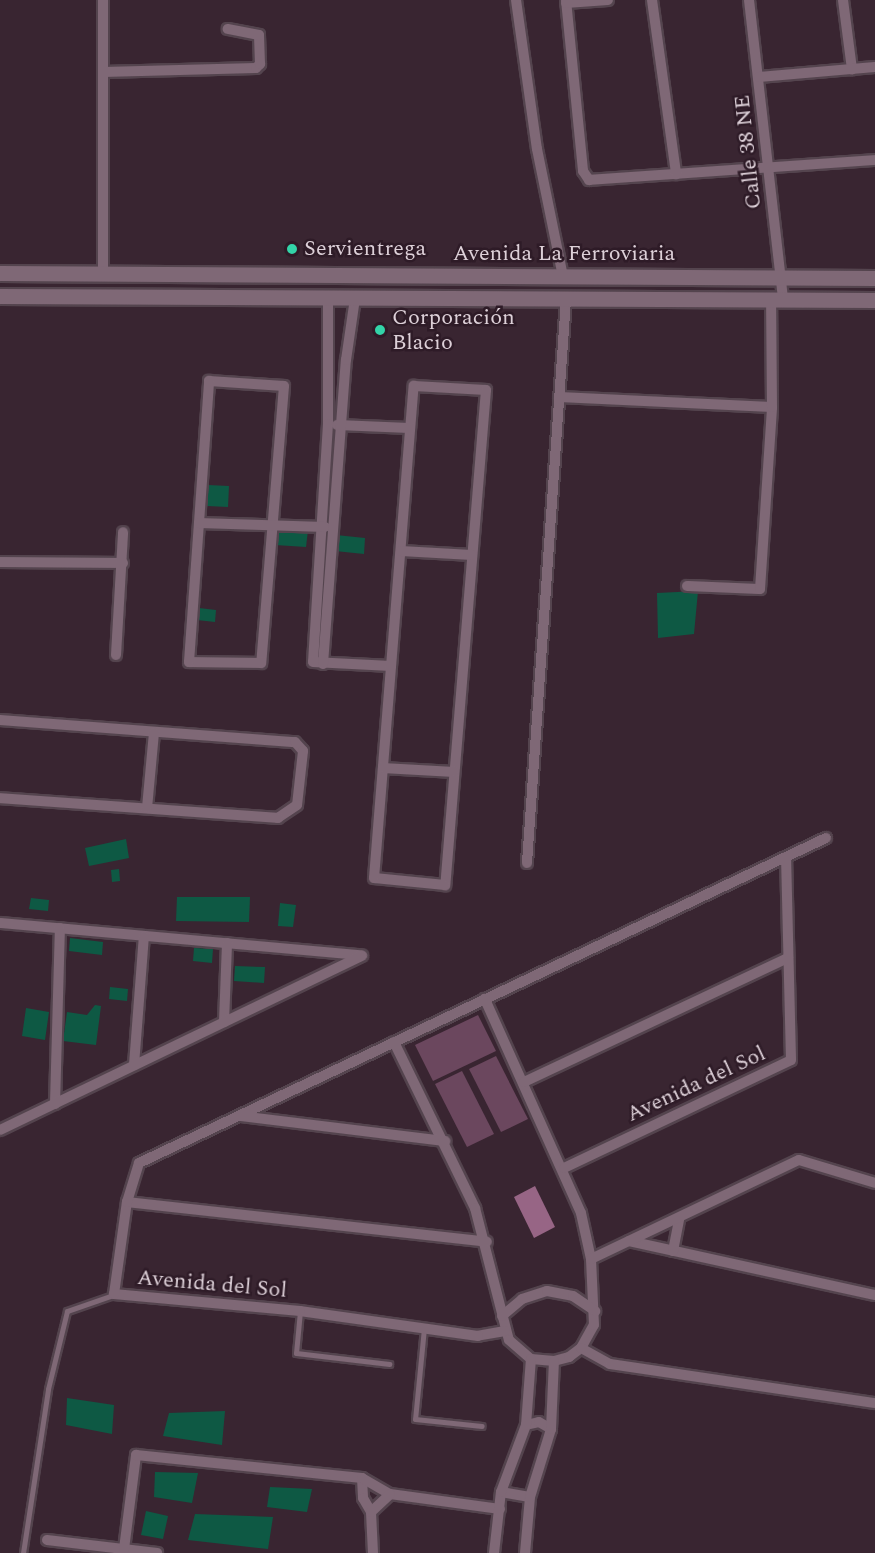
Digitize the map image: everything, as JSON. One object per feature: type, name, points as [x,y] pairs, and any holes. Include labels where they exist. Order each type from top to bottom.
[{"type":"main road","name":"Avenida La Ferroviaria","points":[[0,273],[875,278]]},
{"type":"main road","points":[[830,300],[823,292],[832,286],[875,285]]},
{"type":"main road","name":"Avenida La Ferroviaria","points":[[0,296],[875,300]]},
{"type":"street","points":[[103,272],[104,0]]},
{"type":"street","points":[[516,0],[537,149],[563,277]]},
{"type":"street","points":[[608,0],[566,1],[584,175],[589,180],[875,160]]},
{"type":"street","points":[[652,0],[676,174]]},
{"type":"street","name":"Calle 38 NE","points":[[687,586],[760,589],[777,300],[782,278],[749,0]]},
{"type":"street","points":[[843,0],[852,69]]},
{"type":"street","points":[[103,72],[256,68],[260,64],[259,35],[254,31],[228,29]]},
{"type":"street","points":[[759,77],[875,67]]},
{"type":"street","points":[[328,297],[328,424],[313,662],[391,666]]},
{"type":"street","points":[[323,664],[342,425],[355,298]]},
{"type":"street","points":[[526,863],[566,299]]},
{"type":"street","points":[[209,381],[284,386],[273,525],[261,663],[189,662],[209,381]]},
{"type":"street","points":[[414,386],[486,390],[445,885],[374,878],[410,428],[414,386]]},
{"type":"street","points":[[559,397],[772,407]]},
{"type":"street","points":[[328,424],[410,428]]},
{"type":"street","points":[[199,523],[335,528]]},
{"type":"street","points":[[116,655],[123,532]]},
{"type":"street","points":[[401,551],[472,555]]},
{"type":"street","points":[[0,562],[123,563]]},
{"type":"street","points":[[0,720],[295,742],[303,751],[297,806],[278,818],[0,798]]},
{"type":"street","points":[[147,808],[154,732]]},
{"type":"street","points":[[383,768],[454,772]]},
{"type":"street","name":"Avenida del Sol","points":[[505,1331],[478,1336],[300,1311],[114,1294],[127,1202],[139,1163],[826,838]]},
{"type":"street","name":"Avenida del Sol","points":[[564,1168],[791,1060],[786,857]]},
{"type":"street","points":[[0,923],[362,956],[0,1130]]},
{"type":"street","points":[[55,1104],[60,928]]},
{"type":"street","points":[[134,1065],[144,936]]},
{"type":"street","points":[[224,1022],[227,944]]},
{"type":"street","points":[[524,1082],[788,958]]},
{"type":"street","points":[[394,1042],[445,1141],[487,1242],[505,1331],[515,1348],[531,1359],[554,1361],[581,1348],[590,1337],[595,1311],[591,1259],[581,1213],[564,1168],[485,999]]},
{"type":"street","points":[[239,1116],[445,1141]]},
{"type":"street","points":[[591,1259],[799,1160],[875,1183]]},
{"type":"street","points":[[127,1202],[487,1242]]},
{"type":"street","points":[[673,1251],[678,1219]]},
{"type":"street","points":[[629,1241],[875,1294]]},
{"type":"street","points":[[502,1316],[522,1299],[547,1291],[573,1296],[595,1311]]},
{"type":"street","points":[[581,1348],[610,1364],[875,1403]]},
{"type":"street","points":[[494,1553],[501,1492],[526,1425],[531,1359]]},
{"type":"street","points":[[525,1553],[530,1497],[551,1429],[554,1361]]},
{"type":"street","points":[[526,1425],[539,1422],[551,1429]]},
{"type":"street","points":[[124,1549],[136,1455],[362,1478],[390,1494],[500,1509]]},
{"type":"street","points":[[362,1478],[363,1498],[372,1512],[373,1553]]},
{"type":"street","points":[[501,1492],[530,1497]]},
{"type":"street","points":[[372,1512],[390,1494]]},
{"type":"street","points":[[47,1540],[157,1553]]},
{"type":"lane","points":[[23,1553],[48,1389],[67,1311],[114,1294]]},
{"type":"lane","points":[[300,1311],[296,1353],[389,1364]]},
{"type":"lane","points":[[424,1329],[415,1419],[482,1426]]},
{"type":"shaded area","points":[[478,1015],[496,1051],[433,1081],[415,1045]]},
{"type":"shaded area","points":[[496,1056],[528,1119],[501,1132],[469,1069]]},
{"type":"shaded area","points":[[462,1071],[494,1134],[467,1147],[435,1084]]},
{"type":"shaded area","points":[[535,1186],[555,1227],[534,1238],[514,1197]]},
{"type":"building","points":[[208,485],[229,486],[228,507],[207,506]]},
{"type":"building","points":[[276,529],[308,530],[306,547],[275,545]]},
{"type":"building","points":[[336,535],[365,538],[364,554],[335,551]]},
{"type":"building","points":[[698,591],[694,634],[658,638],[657,593]]},
{"type":"building","points":[[199,608],[216,610],[215,622],[197,620]]},
{"type":"building","points":[[126,839],[129,858],[89,866],[85,848]]},
{"type":"building","points":[[119,869],[120,881],[112,882],[111,870]]},
{"type":"building","points":[[177,897],[250,897],[249,922],[176,921]]},
{"type":"building","points":[[31,898],[49,900],[48,911],[29,909]]},
{"type":"building","points":[[280,903],[296,905],[293,927],[278,926]]},
{"type":"building","points":[[70,938],[103,942],[102,955],[69,951]]},
{"type":"building","points":[[194,948],[213,949],[212,963],[193,961]]},
{"type":"building","points":[[235,966],[265,967],[264,983],[234,981]]},
{"type":"building","points":[[110,987],[128,989],[127,1001],[109,999]]},
{"type":"building","points":[[95,1005],[101,1006],[96,1045],[63,1041],[67,1012],[87,1015]]},
{"type":"building","points":[[26,1008],[49,1012],[45,1040],[22,1036]]},
{"type":"building","points":[[67,1398],[114,1405],[112,1434],[66,1425]]},
{"type":"building","points":[[225,1411],[222,1445],[163,1436],[169,1413]]},
{"type":"building","points":[[155,1472],[198,1473],[192,1503],[154,1497]]},
{"type":"building","points":[[270,1487],[312,1489],[307,1512],[267,1507]]},
{"type":"building","points":[[146,1511],[168,1516],[163,1539],[141,1535]]},
{"type":"building","points":[[195,1514],[273,1517],[268,1549],[188,1540]]},
{"type":"place","name":"Servientrega","points":[[292,249]]},
{"type":"place","name":"Corporación Blacio","points":[[380,330]]}]
